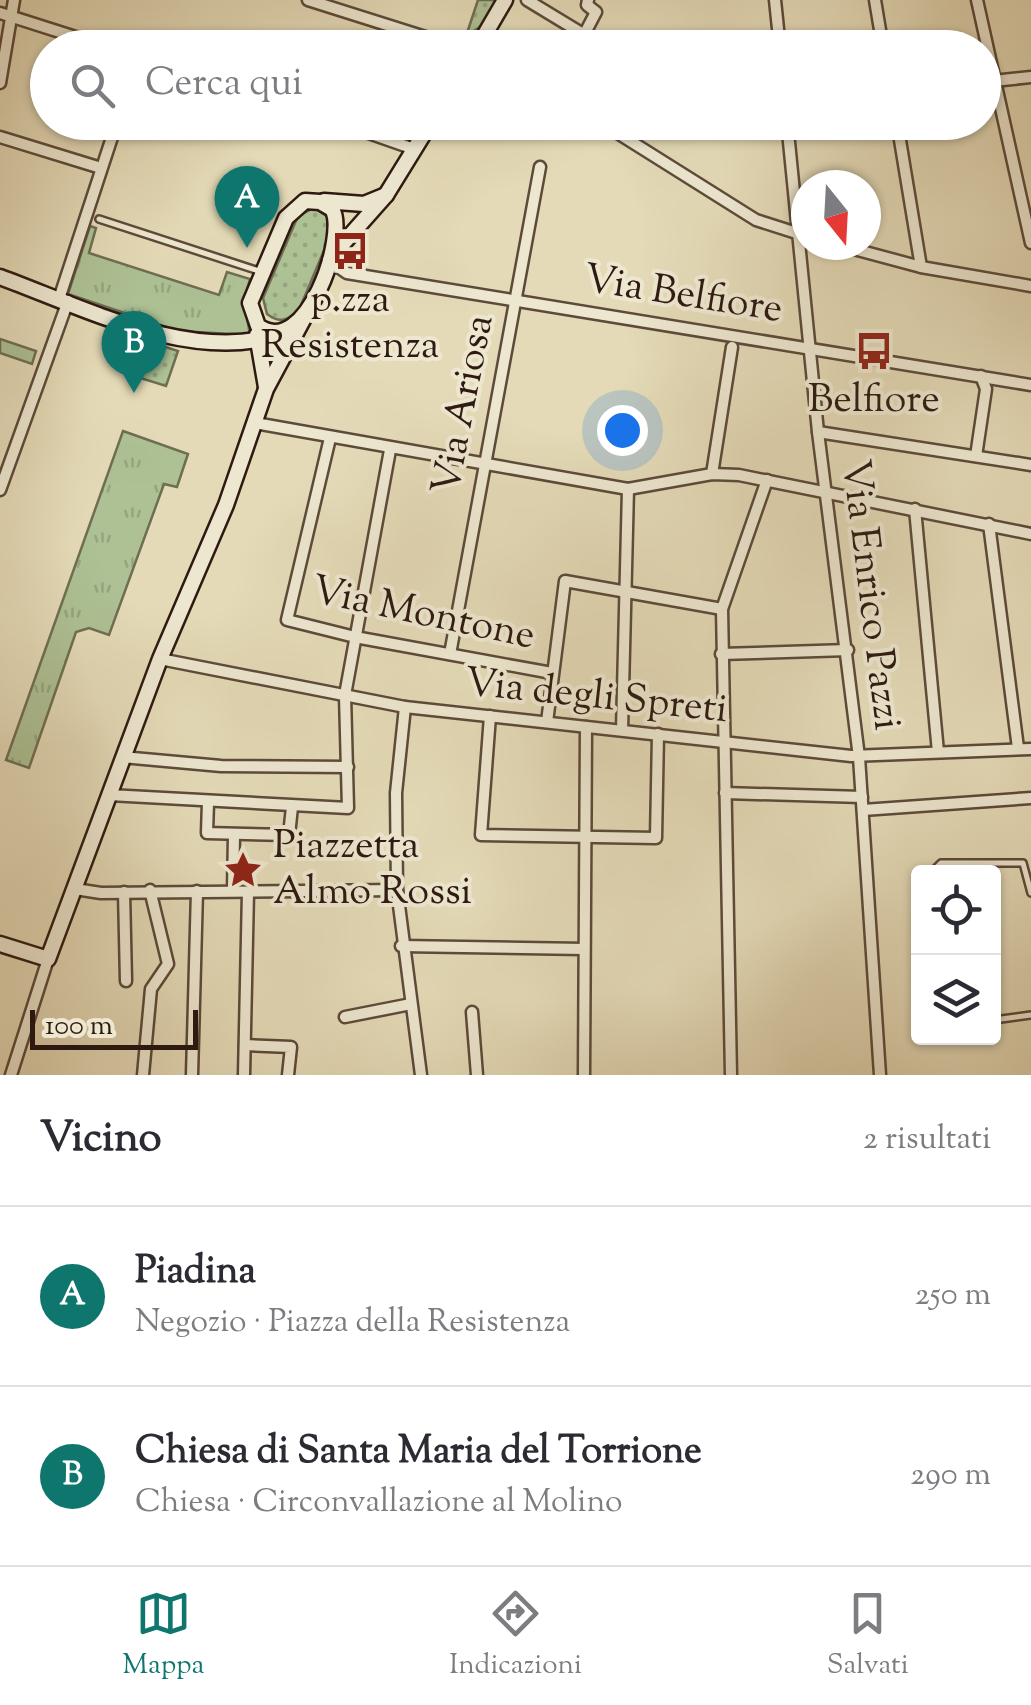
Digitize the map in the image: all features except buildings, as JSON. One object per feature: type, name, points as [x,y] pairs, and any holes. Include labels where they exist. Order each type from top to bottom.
[{"type":"street","points":[[0,82],[6,15],[14,0]]},
{"type":"street","points":[[308,0],[403,30]]},
{"type":"street","points":[[488,30],[505,0]]},
{"type":"street","points":[[527,0],[581,30]]},
{"type":"street","points":[[586,30],[596,12],[588,6],[588,0]]},
{"type":"street","points":[[774,0],[778,30]]},
{"type":"street","points":[[875,0],[881,30]]},
{"type":"street","points":[[977,0],[981,30]]},
{"type":"street","points":[[6,15],[53,30]]},
{"type":"street","points":[[1001,80],[1031,77]]},
{"type":"street","points":[[1001,130],[1031,243]]},
{"type":"street","points":[[0,137],[101,168]]},
{"type":"street","points":[[1,482],[63,300],[110,140]]},
{"type":"street","points":[[388,140],[414,149]]},
{"type":"street","points":[[328,260],[386,195],[419,140]]},
{"type":"street","points":[[629,140],[756,220],[791,231]]},
{"type":"street","name":"Via Enrico Pazzi","points":[[790,140],[794,170]]},
{"type":"street","points":[[900,140],[922,267]]},
{"type":"street","name":"Via Ariosa","points":[[450,654],[540,167]]},
{"type":"street","points":[[266,389],[250,303],[291,210],[314,200],[364,204],[386,195]]},
{"type":"street","points":[[11,1075],[48,959],[160,658],[226,505],[266,389],[304,318],[328,260],[339,226],[332,209],[314,200]]},
{"type":"street","points":[[881,256],[1031,286]]},
{"type":"street","name":"Via Belfiore","points":[[328,260],[347,273],[1031,385]]},
{"type":"street","name":"Via Enrico Pazzi","points":[[804,260],[818,432],[859,757],[880,1075]]},
{"type":"street","points":[[0,277],[175,336],[258,342],[283,334],[304,318]]},
{"type":"street","points":[[253,320],[265,331],[283,334]]},
{"type":"street","points":[[712,474],[732,347],[723,334]]},
{"type":"street","points":[[732,347],[746,338]]},
{"type":"street","points":[[976,456],[986,390],[981,376]]},
{"type":"street","points":[[254,423],[628,490],[712,474],[767,480],[1031,534]]},
{"type":"street","points":[[818,432],[1031,466]]},
{"type":"street","name":"Via Montone","points":[[330,438],[287,620],[355,637],[552,673]]},
{"type":"street","points":[[109,794],[348,808],[345,695],[390,450]]},
{"type":"street","points":[[731,1075],[722,608],[767,480]]},
{"type":"street","points":[[622,730],[628,490]]},
{"type":"street","points":[[914,509],[938,752]]},
{"type":"street","points":[[989,524],[1018,748]]},
{"type":"street","points":[[547,722],[565,581],[722,608]]},
{"type":"street","points":[[722,654],[848,650]]},
{"type":"street","name":"Via degli Spreti","points":[[160,658],[406,707],[859,757],[1031,749]]},
{"type":"street","points":[[406,707],[396,793],[397,890],[420,1075]]},
{"type":"street","points":[[490,716],[480,835],[656,838],[658,734]]},
{"type":"street","points":[[584,1075],[586,726]]},
{"type":"street","points":[[122,756],[221,766],[348,767]]},
{"type":"street","points":[[725,793],[862,797]]},
{"type":"street","points":[[863,810],[1031,798]]},
{"type":"street","points":[[208,802],[208,833],[234,836],[289,835],[292,807]]},
{"type":"street","points":[[233,890],[234,836]]},
{"type":"street","points":[[75,889],[397,890]]},
{"type":"street","points":[[143,1075],[152,989],[168,964],[150,890]]},
{"type":"street","points":[[192,1075],[197,891]]},
{"type":"street","points":[[124,892],[126,981]]},
{"type":"street","points":[[244,1075],[248,892]]},
{"type":"street","points":[[0,944],[48,959]]},
{"type":"street","points":[[401,946],[584,949]]},
{"type":"street","points":[[346,1017],[410,1004]]},
{"type":"street","points":[[472,1012],[476,1075]]},
{"type":"street","points":[[245,1044],[290,1046],[288,1075]]},
{"type":"lane","points":[[99,219],[262,272]]},
{"type":"lane","points":[[938,865],[1023,863],[1031,893]]},
{"type":"lane","points":[[1001,1019],[1031,1015]]},
{"type":"green space","points":[[478,0],[497,0],[483,25],[468,30]]},
{"type":"green space","points":[[314,208],[330,218],[330,236],[299,310],[287,318],[276,319],[267,314],[263,298],[298,216]]},
{"type":"green space","points":[[90,226],[96,228],[89,253],[219,295],[227,272],[250,279],[244,300],[250,335],[178,331],[68,294]]},
{"type":"green space","points":[[132,336],[178,351],[166,386],[121,372]]},
{"type":"green space","points":[[0,339],[36,351],[32,364],[0,353]]},
{"type":"green space","points":[[123,431],[188,454],[177,487],[164,484],[109,635],[89,628],[76,632],[29,768],[6,760]]},
{"type":"place","name":"Piadina","points":[[247,248]]},
{"type":"place","name":"p.zza Resistenza","points":[[350,251]]},
{"type":"place","name":"Belfiore","points":[[874,351]]},
{"type":"place","name":"Chiesa di Santa Maria del Torrione","points":[[134,393]]},
{"type":"place","name":"Piazzetta Almo Rossi","points":[[243,870]]}]
